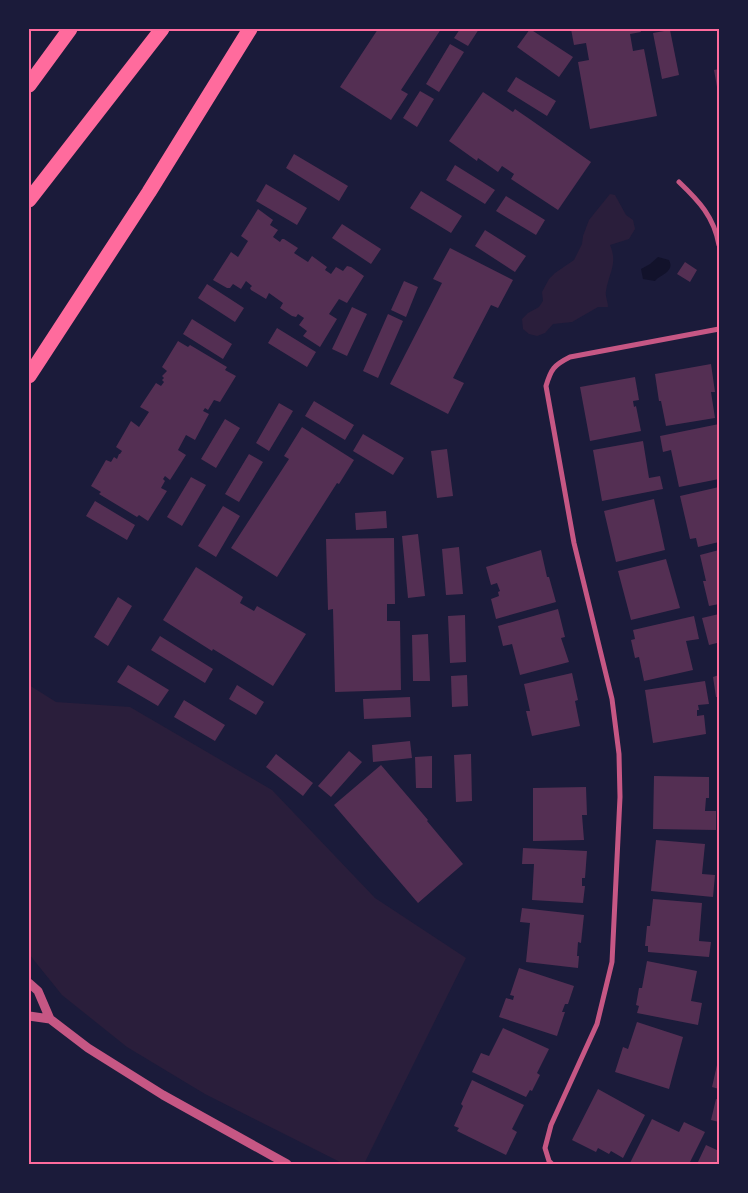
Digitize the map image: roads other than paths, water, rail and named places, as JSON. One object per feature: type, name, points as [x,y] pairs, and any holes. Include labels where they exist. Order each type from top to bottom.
[{"type":"highway","points":[[29,85],[70,29]]},
{"type":"highway","points":[[29,200],[162,29]]},
{"type":"highway","points":[[29,376],[149,192],[250,29]]},
{"type":"street","points":[[679,182],[701,203],[716,231],[719,245]]},
{"type":"street","points":[[551,1163],[545,1148],[551,1125],[597,1024],[612,962],[620,797],[619,754],[613,707],[574,543],[546,386],[550,371],[560,362],[570,357],[719,330]]},
{"type":"street","points":[[29,983],[38,991],[50,1019]]},
{"type":"street","points":[[29,1016],[50,1019],[88,1048],[148,1085],[287,1164]]}]
